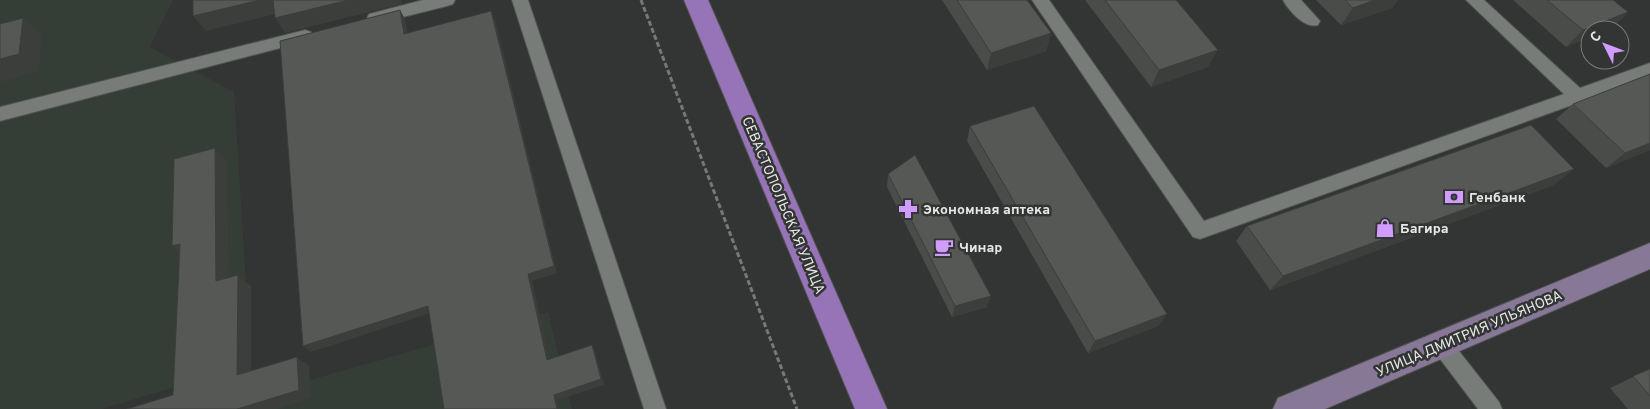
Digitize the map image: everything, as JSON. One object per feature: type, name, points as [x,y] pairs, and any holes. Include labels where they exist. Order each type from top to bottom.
[{"type":"main road","name":"СЕВАСТОПОЛЬСКАЯ УЛИЦА","points":[[696,0],[871,409]]},
{"type":"main road","name":"УЛИЦА ДМИТРИЯ УЛЬЯНОВА","points":[[1289,409],[1650,256]]},
{"type":"lane","points":[[361,22],[447,0]]},
{"type":"lane","points":[[520,0],[655,409]]},
{"type":"lane","points":[[1040,0],[1200,231],[1650,70]]},
{"type":"lane","points":[[1291,0],[1312,21]]},
{"type":"lane","points":[[1474,0],[1577,96]]},
{"type":"lane","points":[[0,114],[323,32]]},
{"type":"lane","points":[[1441,344],[1491,409]]},
{"type":"path","points":[[641,0],[797,409]]},
{"type":"shaded area","points":[[0,0],[173,0],[150,47],[234,92],[251,364],[102,409],[0,409]]},
{"type":"shaded area","points":[[548,312],[572,409],[208,409]]},
{"type":"building","points":[[193,0],[260,0],[193,16]]},
{"type":"building","points":[[273,0],[349,0],[275,18]]},
{"type":"building","points":[[957,0],[1027,0],[1051,33],[991,53]]},
{"type":"building","points":[[1105,0],[1176,0],[1218,50],[1159,70]]},
{"type":"building","points":[[1345,0],[1375,0],[1353,8]]},
{"type":"building","points":[[1547,0],[1613,0],[1628,12],[1608,20],[1580,20],[1580,28]]},
{"type":"building","points":[[400,10],[404,34],[491,11],[554,266],[528,274],[547,360],[592,345],[601,379],[554,395],[557,409],[444,409],[428,306],[303,346],[280,41]]},
{"type":"building","points":[[23,18],[19,54],[0,59],[0,24]]},
{"type":"building","points":[[1650,74],[1650,143],[1625,153],[1573,104]]},
{"type":"building","points":[[1034,106],[1167,314],[1095,341],[970,126]]},
{"type":"building","points":[[1531,125],[1574,169],[1283,276],[1247,226]]},
{"type":"building","points":[[215,148],[216,281],[238,275],[237,375],[297,357],[299,390],[237,409],[127,409],[173,395],[180,244],[172,246],[174,159]]},
{"type":"building","points":[[915,155],[991,296],[955,306],[888,174]]},
{"type":"building","points":[[1650,369],[1650,396],[1633,376]]},
{"type":"place","name":"Генбанк","points":[[1454,197]]},
{"type":"place","name":"Экономная аптека","points":[[908,209]]},
{"type":"place","name":"Багира","points":[[1385,228]]},
{"type":"place","name":"Чинар","points":[[944,247]]}]
